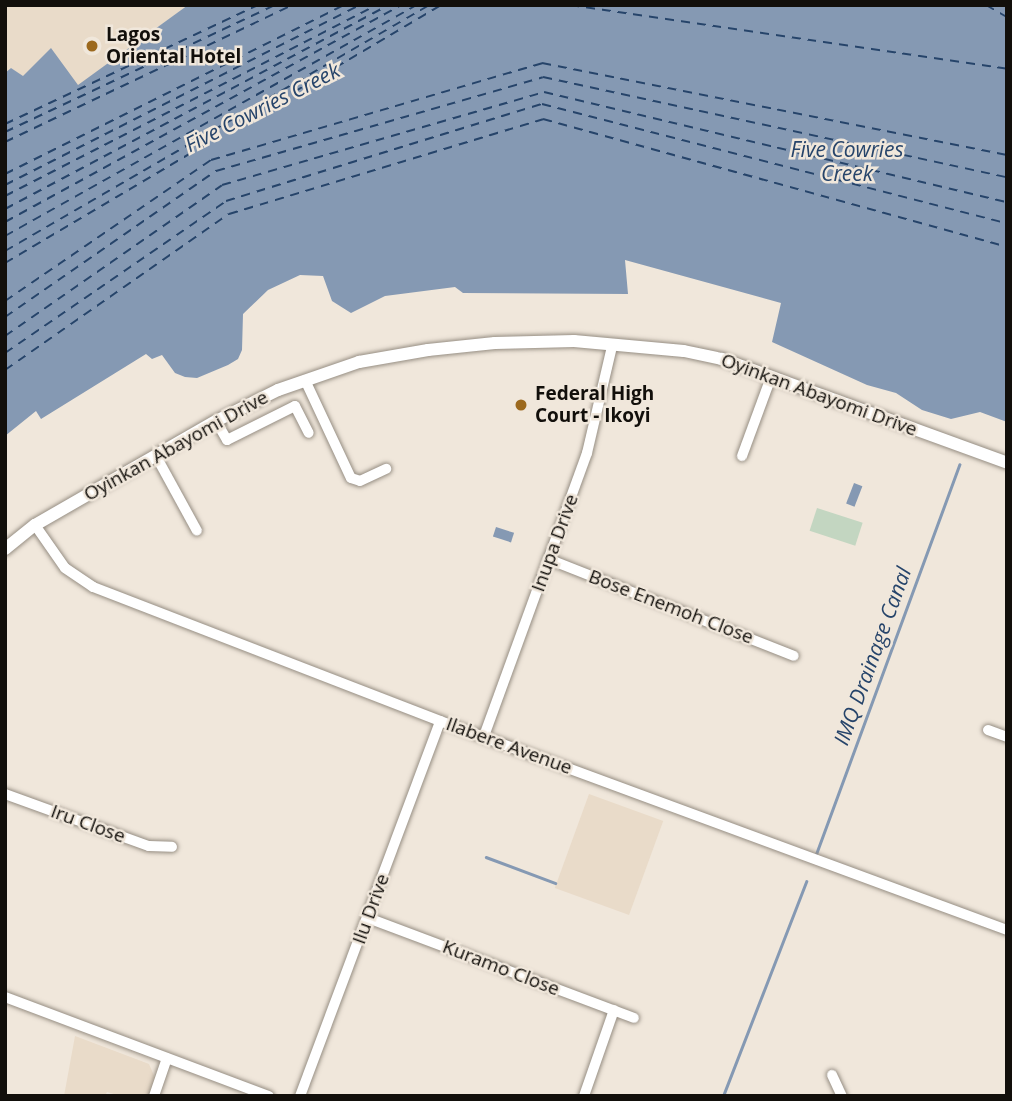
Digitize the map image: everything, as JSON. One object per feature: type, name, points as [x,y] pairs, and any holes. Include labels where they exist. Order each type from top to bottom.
[{"type":"street","name":"Oyinkan Abayomi Drive","points":[[5,549],[35,525],[216,421],[305,380],[359,362],[428,349],[532,340],[684,351],[722,359],[1007,463]]},
{"type":"street","name":"Inupa Drive","points":[[484,736],[587,453],[612,346]]},
{"type":"street","points":[[742,456],[771,377]]},
{"type":"street","points":[[305,380],[351,478],[360,481],[386,469]]},
{"type":"street","points":[[216,421],[227,440],[295,406],[309,433]]},
{"type":"street","points":[[156,456],[197,531]]},
{"type":"street","name":"Ilabere Avenue","points":[[35,525],[65,568],[93,587],[440,721],[1007,930]]},
{"type":"street","name":"Bose Enemoh Close","points":[[548,559],[794,656]]},
{"type":"street","name":"Ilu Drive","points":[[300,1096],[440,721]]},
{"type":"street","points":[[988,730],[1007,737]]},
{"type":"street","name":"Iru Close","points":[[5,794],[149,846],[172,847]]},
{"type":"street","name":"Kuramo Close","points":[[368,918],[634,1018]]},
{"type":"street","points":[[5,997],[269,1096]]},
{"type":"street","points":[[584,1096],[614,1010]]},
{"type":"street","points":[[153,1096],[167,1058]]},
{"type":"street","points":[[832,1075],[842,1096]]},
{"type":"shaded area","name":"Lagos Oriental Hotel","points":[[5,5],[188,5],[78,86],[23,77],[11,68],[5,73]]},
{"type":"shaded area","points":[[589,794],[663,821],[629,915],[555,888]]},
{"type":"shaded area","points":[[75,1036],[149,1064],[155,1078],[149,1096],[120,1096],[107,1092],[105,1096],[64,1096]]},
{"type":"green space","points":[[817,508],[863,523],[855,546],[810,531]]},
{"type":"water","name":"Five Cowries Creek","points":[[188,5],[1007,5],[1007,422],[980,412],[951,419],[922,410],[896,393],[867,385],[772,342],[781,303],[625,260],[628,294],[463,293],[455,287],[385,296],[351,313],[332,301],[323,276],[300,275],[268,290],[243,314],[242,350],[238,359],[228,365],[197,378],[185,377],[175,373],[162,355],[152,359],[146,354],[41,419],[36,411],[5,436],[5,73],[11,68],[23,76],[51,48],[78,85]]},
{"type":"water","points":[[854,483],[862,486],[855,507],[846,504]]},
{"type":"water","points":[[496,527],[514,533],[511,542],[493,537]]},
{"type":"waterway","name":"IMQ Drainage Canal","points":[[815,857],[959,465]]},
{"type":"waterway","points":[[486,857],[555,883]]},
{"type":"waterway","name":"IMQ Drainage Canal","points":[[723,1096],[806,882]]},
{"type":"ferry route","points":[[5,124],[258,5]]},
{"type":"ferry route","points":[[5,132],[275,5]]},
{"type":"ferry route","points":[[5,142],[292,5]]},
{"type":"ferry route","points":[[5,174],[344,5]]},
{"type":"ferry route","points":[[5,185],[360,5]]},
{"type":"ferry route","points":[[5,196],[376,5]]},
{"type":"ferry route","points":[[5,209],[388,5]]},
{"type":"ferry route","points":[[5,222],[401,5]]},
{"type":"ferry route","points":[[5,236],[416,5]]},
{"type":"ferry route","points":[[5,251],[429,5]]},
{"type":"ferry route","points":[[5,263],[441,5]]},
{"type":"ferry route","points":[[570,5],[1007,69]]},
{"type":"ferry route","points":[[986,5],[1007,17]]},
{"type":"ferry route","points":[[5,301],[211,160],[542,63],[1007,155]]},
{"type":"ferry route","points":[[5,317],[216,171],[543,77],[1007,177]]},
{"type":"ferry route","points":[[5,336],[222,185],[544,92],[1007,202]]},
{"type":"ferry route","points":[[5,353],[226,201],[542,104],[1007,223]]},
{"type":"ferry route","points":[[5,370],[229,214],[543,119],[1007,247]]},
{"type":"place","name":"Lagos Oriental Hotel","points":[[92,46]]},
{"type":"place","name":"Federal High Court - Ikoyi","points":[[521,405]]}]
